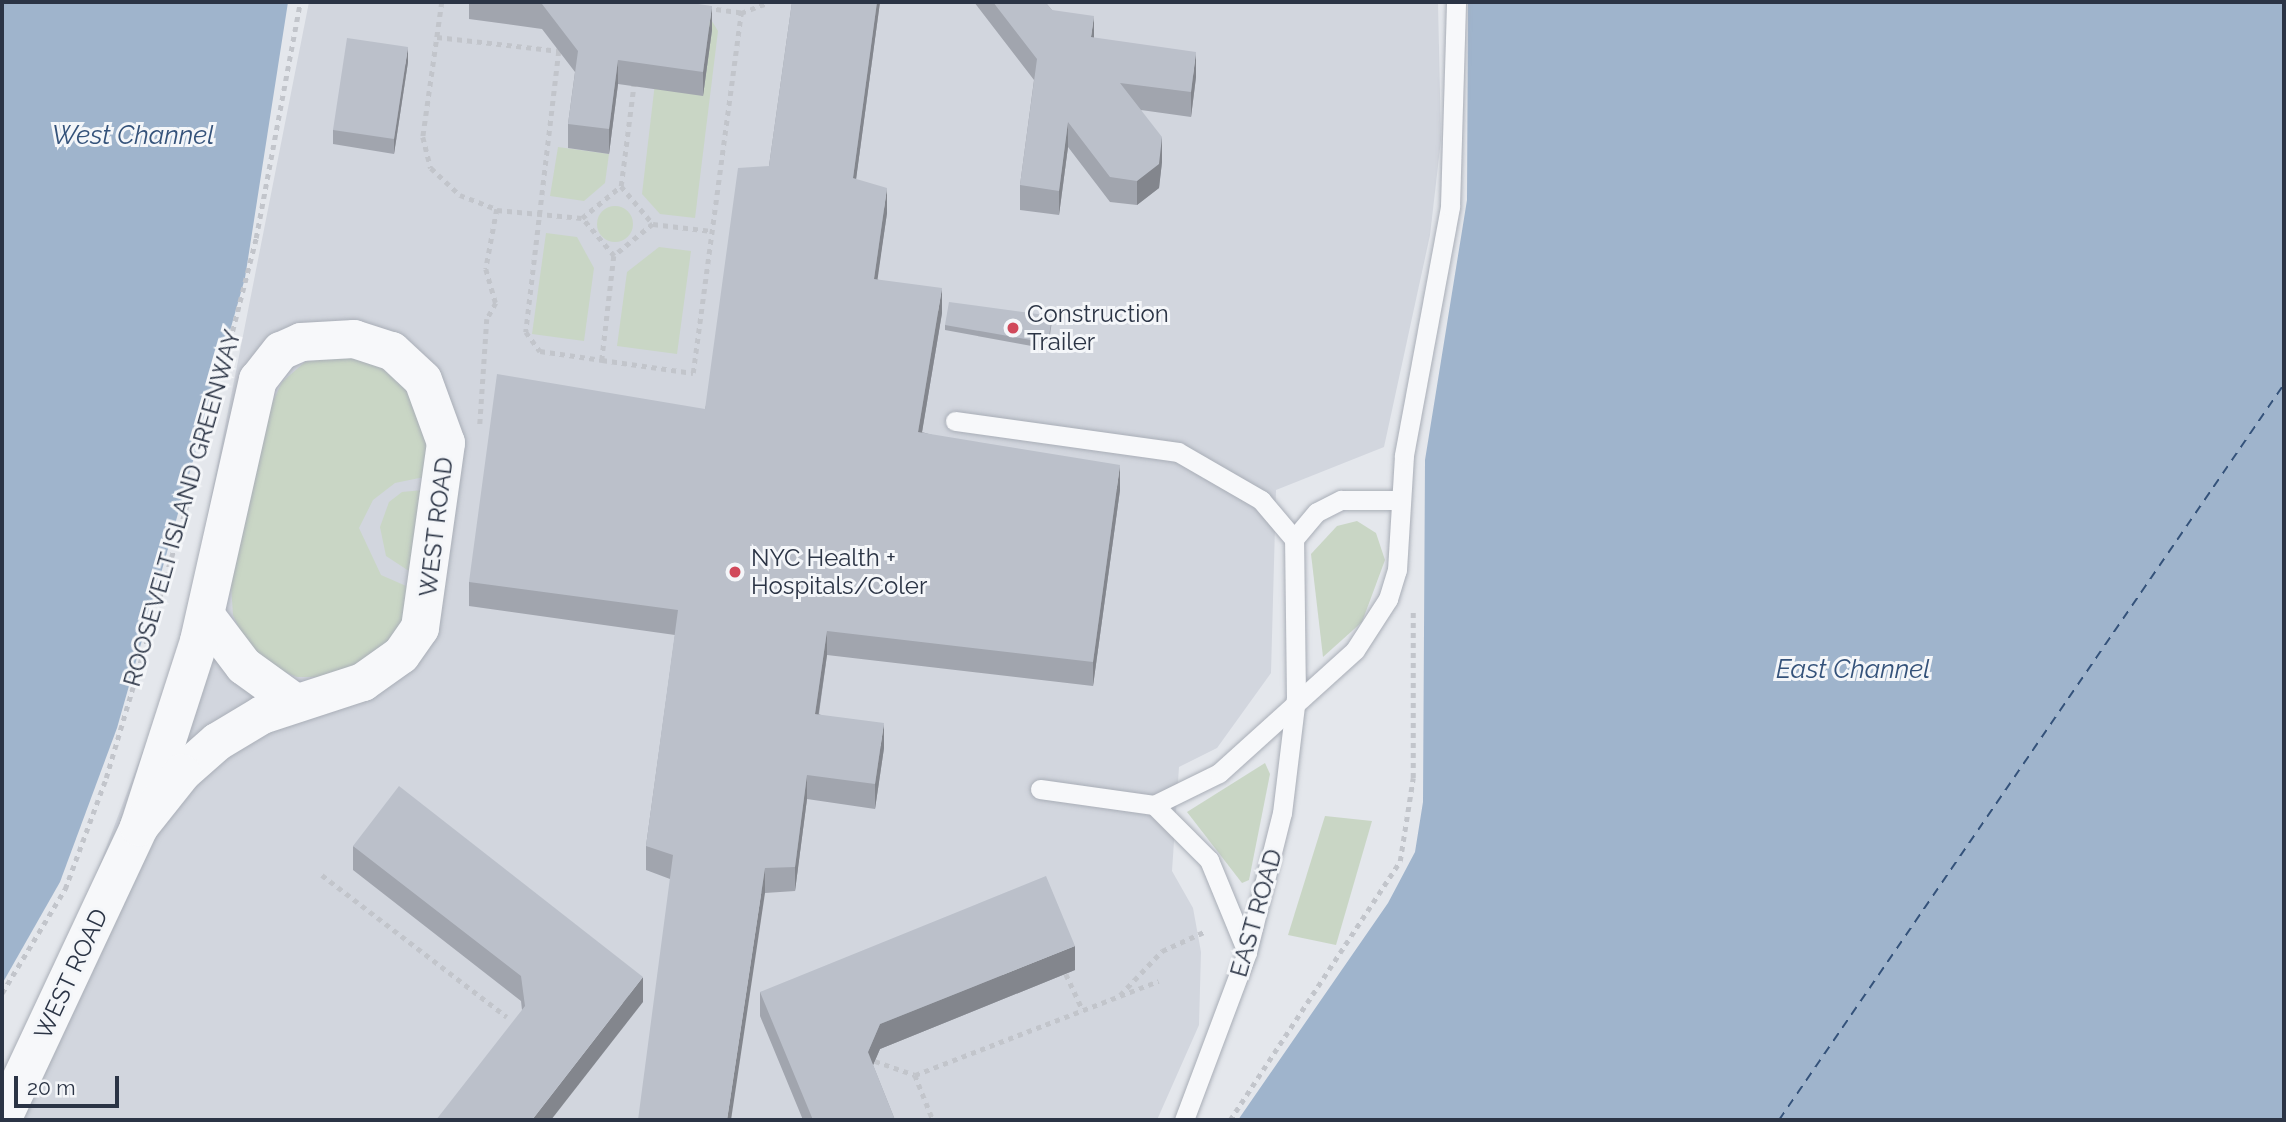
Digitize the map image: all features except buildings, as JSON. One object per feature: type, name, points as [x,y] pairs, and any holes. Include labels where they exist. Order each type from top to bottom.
[{"type":"street","name":"WEST ROAD","points":[[2,1120],[139,827],[206,616],[248,407],[265,369],[291,345],[328,337],[392,351],[423,380],[445,432],[424,615],[411,643],[388,666],[363,682],[294,702],[238,728],[197,757],[139,827]]},
{"type":"street","points":[[206,616],[244,666],[294,702]]},
{"type":"lane","points":[[1040,789],[1154,805],[1219,773],[1296,698],[1355,650],[1388,599],[1397,570],[1399,500],[1405,455],[1450,206],[1456,2]]},
{"type":"lane","points":[[956,421],[1178,452],[1261,500],[1294,538],[1317,512],[1340,500],[1399,500]]},
{"type":"lane","name":"EAST ROAD","points":[[1184,1120],[1247,952],[1278,836],[1296,698],[1294,538]]},
{"type":"lane","points":[[1154,805],[1209,860],[1247,952]]},
{"type":"path","name":"ROOSEVELT ISLAND GREENWAY","points":[[223,367],[256,238],[300,2]]},
{"type":"path","points":[[442,2],[423,137],[431,168],[460,195],[497,210],[582,218],[614,256]]},
{"type":"path","points":[[701,8],[741,13],[769,2]]},
{"type":"path","points":[[437,37],[559,51],[526,332],[540,351],[693,373],[741,13]]},
{"type":"path","points":[[582,218],[621,186],[635,69]]},
{"type":"path","points":[[621,186],[653,224],[712,231]]},
{"type":"path","points":[[478,437],[487,383],[487,319],[496,303],[486,269],[497,210]]},
{"type":"path","points":[[602,360],[614,256],[653,224]]},
{"type":"path","name":"ROOSEVELT ISLAND GREENWAY","points":[[2,993],[65,890],[106,778],[197,469]]},
{"type":"path","points":[[1230,1120],[1400,861],[1413,778],[1413,598]]},
{"type":"path","points":[[322,875],[507,1017]]},
{"type":"path","points":[[1120,996],[1163,951],[1206,931]]},
{"type":"path","points":[[1066,974],[1083,1010]]},
{"type":"path","points":[[874,1061],[915,1075],[1158,981]]},
{"type":"path","points":[[915,1075],[933,1120]]},
{"type":"shaded area","name":"NYC Health + Hospitals/Coler","points":[[309,2],[1438,2],[1441,140],[1430,235],[1384,447],[1276,490],[1271,673],[1217,748],[1179,767],[1172,871],[1193,908],[1201,952],[1199,1025],[1157,1120],[2,1120],[180,654]]},
{"type":"green space","points":[[710,18],[718,31],[695,218],[660,214],[642,194],[662,23]]},
{"type":"green space","points":[[558,147],[609,154],[605,183],[584,201],[550,196]]},
{"type":"green space","points":[[615,206],[628,211],[633,224],[628,237],[615,242],[602,237],[597,224],[602,211]]},
{"type":"green space","points":[[546,233],[577,237],[594,268],[584,341],[532,334]]},
{"type":"green space","points":[[659,247],[691,251],[677,354],[617,346],[627,272]]},
{"type":"green space","points":[[337,356],[370,360],[396,375],[430,424],[429,476],[395,483],[373,500],[359,528],[381,575],[413,589],[403,627],[388,645],[334,677],[297,677],[267,665],[245,642],[233,615],[231,584],[267,414],[282,382],[305,362]]},
{"type":"green space","points":[[423,490],[412,573],[386,556],[380,527],[389,502],[402,492]]},
{"type":"green space","points":[[1357,521],[1376,533],[1385,560],[1362,622],[1323,657],[1311,554],[1337,526]]},
{"type":"green space","points":[[1265,763],[1270,774],[1249,880],[1242,883],[1187,812]]},
{"type":"green space","points":[[1325,816],[1372,821],[1336,945],[1288,935]]},
{"type":"water","name":"West Channel","points":[[2,2],[288,2],[245,278],[117,728],[60,882],[2,984]]},
{"type":"water","name":"East Channel","points":[[1468,2],[2284,2],[2284,1120],[1238,1120],[1388,903],[1415,852],[1423,802],[1425,460],[1467,200]]},
{"type":"ferry route","points":[[1779,1120],[2284,384]]},
{"type":"place","name":"Construction Trailer","points":[[1013,328]]},
{"type":"place","name":"NYC Health + Hospitals/Coler","points":[[735,572]]}]
